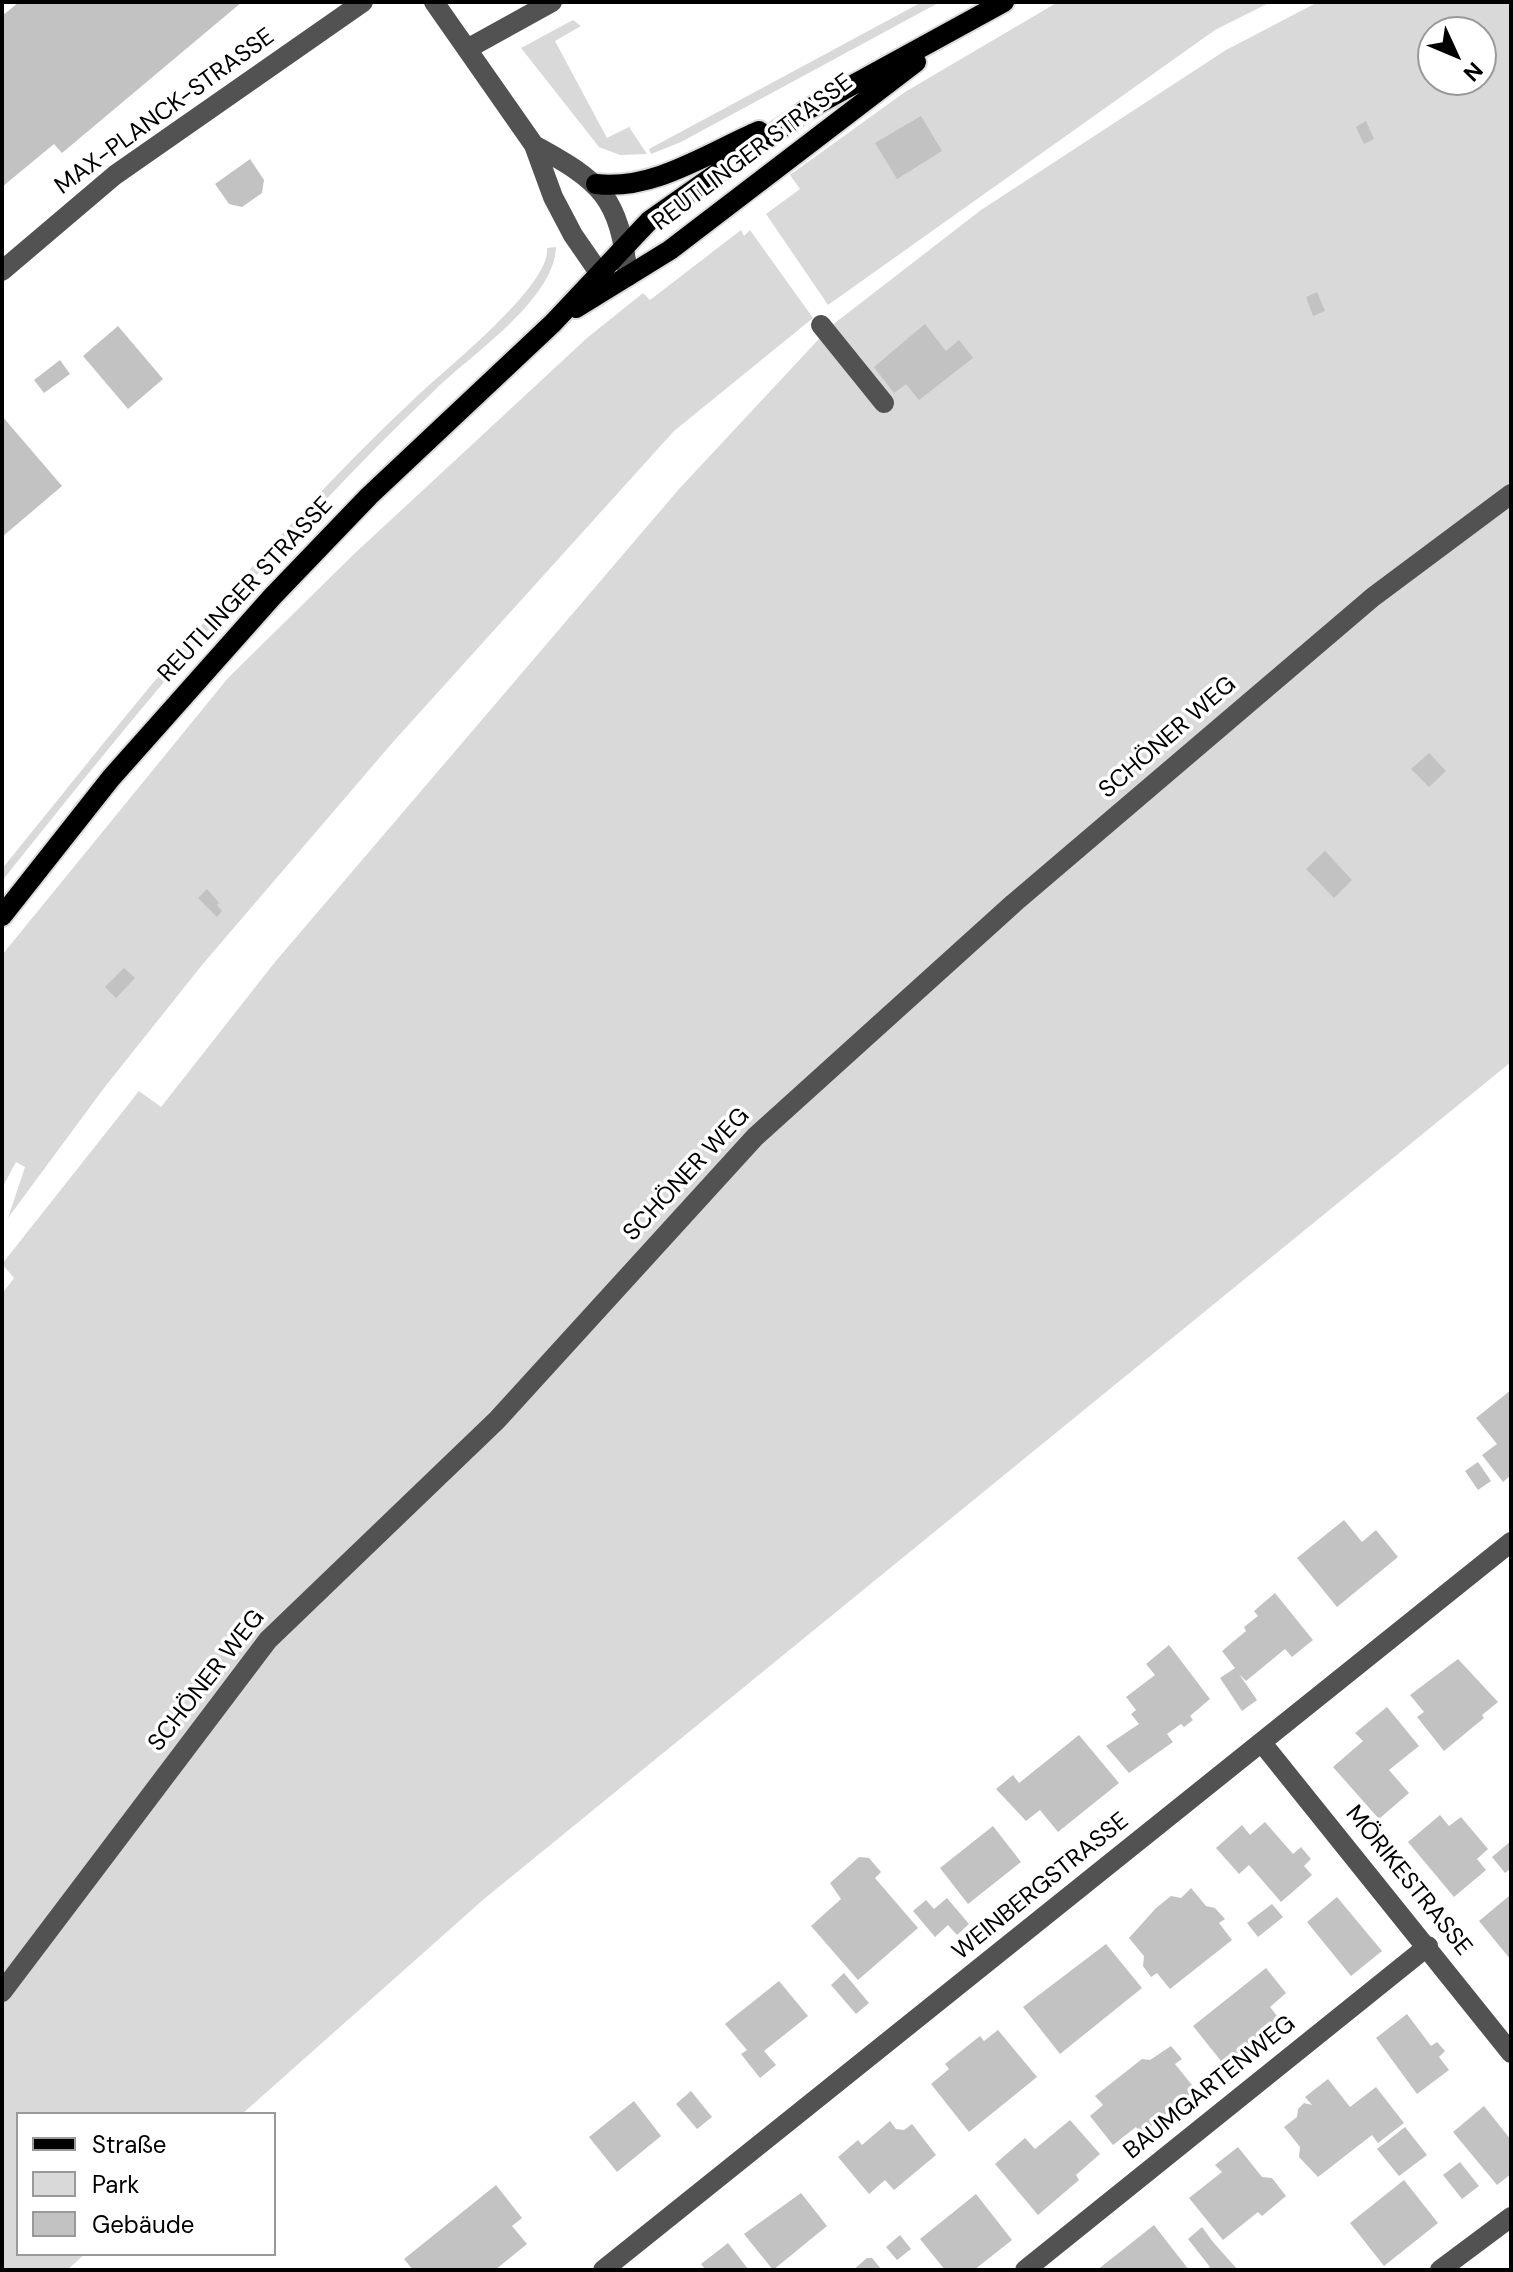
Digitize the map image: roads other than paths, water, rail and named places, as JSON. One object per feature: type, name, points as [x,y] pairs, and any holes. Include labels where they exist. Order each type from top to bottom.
[{"type":"main road","name":"REUTLINGER STRASSE","points":[[2,916],[111,778],[272,597],[369,496],[553,323],[604,280],[624,247],[658,213],[807,110],[1004,2]]},
{"type":"main road","name":"REUTLINGER STRASSE","points":[[604,280],[628,276],[670,250],[978,16]]},
{"type":"main road","points":[[596,184],[629,185],[656,177],[807,110]]},
{"type":"street","name":"MAX-PLANCK-STRASSE","points":[[2,271],[115,175],[363,2]]},
{"type":"street","points":[[434,2],[534,145],[558,207],[604,280]]},
{"type":"street","points":[[467,49],[552,2]]},
{"type":"street","points":[[534,145],[582,171],[609,201],[624,247],[628,276]]},
{"type":"street","points":[[821,325],[884,403]]},
{"type":"street","name":"SCHÖNER WEG","points":[[2,1992],[268,1640],[497,1420],[755,1137],[1014,903],[1337,627],[1511,494]]},
{"type":"street","name":"WEINBERGSTRASSE","points":[[603,2270],[1511,1542]]},
{"type":"street","name":"MÖRIKESTRASSE","points":[[1262,1743],[1511,2053]]},
{"type":"street","name":"BAUMGARTENWEG","points":[[1025,2270],[1428,1946]]},
{"type":"street","points":[[1440,2270],[1511,2217]]}]
